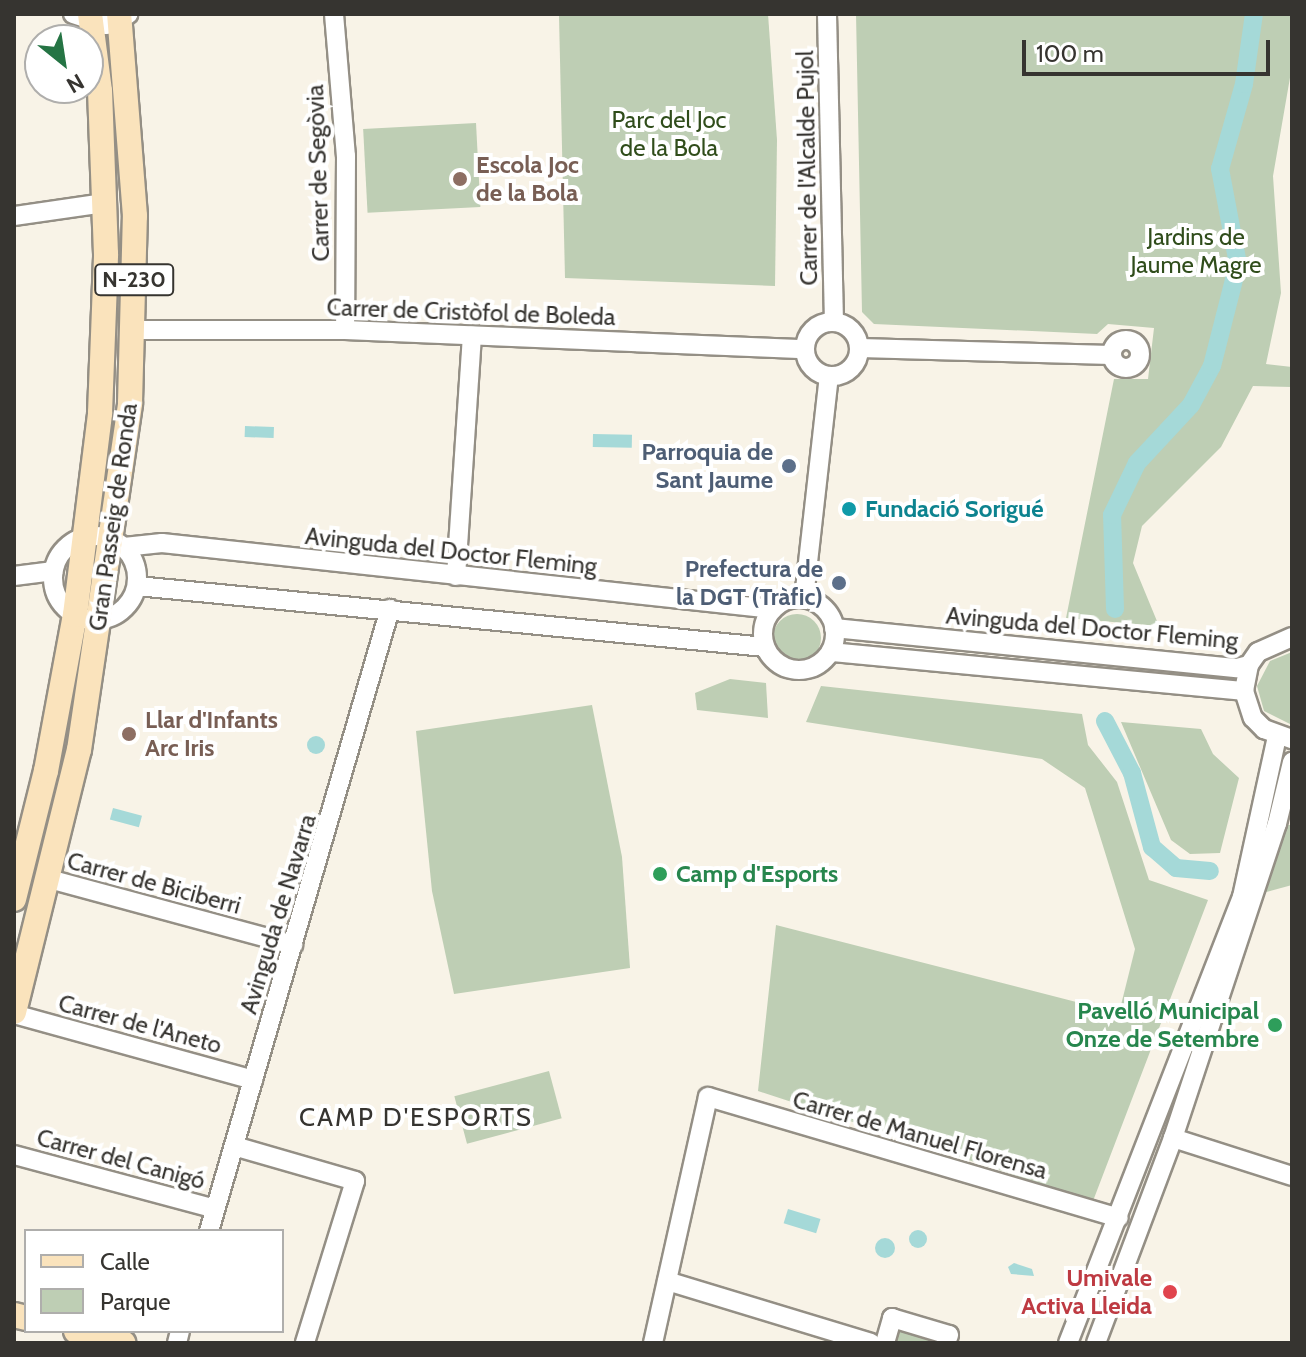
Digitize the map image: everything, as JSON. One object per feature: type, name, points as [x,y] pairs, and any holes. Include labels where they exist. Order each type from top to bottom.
[{"type":"main road","name":"Gran Passeig de Ronda","points":[[14,899],[21,846],[107,541],[130,403],[135,216],[123,16]]},
{"type":"main road","name":"Gran Passeig de Ronda","points":[[85,17],[100,91],[107,541]]},
{"type":"main road","name":"Gran Passeig de Ronda","points":[[14,1013],[79,750],[87,618]]},
{"type":"main road","points":[[84,1333],[123,1343]]},
{"type":"street","name":"Carrer de Segòvia","points":[[334,14],[346,156],[345,330]]},
{"type":"street","name":"Carrer de l'Alcalde Pujol","points":[[827,14],[834,322]]},
{"type":"street","points":[[85,17],[123,16]]},
{"type":"street","points":[[14,216],[104,203]]},
{"type":"street","points":[[834,322],[855,333],[860,348],[848,371],[829,376],[809,364],[805,349],[814,329],[834,322]]},
{"type":"street","name":"Carrer de Cristòfol de Boleda","points":[[134,330],[345,330],[805,349]]},
{"type":"street","points":[[456,576],[472,336]]},
{"type":"street","points":[[860,348],[1111,355]]},
{"type":"street","points":[[804,598],[829,376]]},
{"type":"street","points":[[14,576],[49,578],[87,618],[124,609],[137,586],[133,559],[107,541],[62,552],[49,578]]},
{"type":"street","name":"Avinguda del Doctor Fleming","points":[[107,541],[157,543],[773,609]]},
{"type":"street","points":[[137,586],[765,647]]},
{"type":"street","points":[[804,598],[823,607],[834,628],[831,652],[812,668],[793,670],[781,665],[765,647],[763,627],[773,609],[804,598]]},
{"type":"street","name":"Avinguda de Navarra","points":[[210,1229],[390,609]]},
{"type":"street","name":"Avinguda del Doctor Fleming","points":[[834,628],[1237,668],[1249,665]]},
{"type":"street","points":[[1068,1343],[1242,897],[1285,737],[1253,718],[1244,691],[1249,665],[1271,642],[1292,637]]},
{"type":"street","name":"Avinguda del Doctor Fleming","points":[[831,652],[1244,691]]},
{"type":"street","points":[[1096,1343],[1173,1138],[1277,824],[1292,762]]},
{"type":"street","name":"Carrer de Biciberri","points":[[49,879],[293,945]]},
{"type":"street","name":"Carrer de l'Aneto","points":[[14,1013],[253,1080]]},
{"type":"street","name":"Carrer de Manuel Florensa","points":[[667,1281],[708,1097],[1119,1218]]},
{"type":"street","points":[[1173,1138],[1292,1176]]},
{"type":"street","points":[[234,1146],[355,1181],[305,1343]]},
{"type":"street","name":"Carrer del Canigó","points":[[14,1155],[215,1209]]},
{"type":"street","points":[[653,1343],[667,1281],[871,1343]]},
{"type":"street","points":[[885,1343],[892,1318],[949,1335],[946,1343]]},
{"type":"green space","name":"Parc del Joc de la Bola","points":[[768,14],[777,140],[775,286],[565,278],[559,16]]},
{"type":"green space","name":"Jardins de Jaume Magre","points":[[856,14],[1292,14],[1292,66],[1273,176],[1281,293],[1266,364],[1292,367],[1292,387],[1253,386],[1221,447],[1142,526],[1133,563],[1159,626],[1066,618],[1114,379],[1148,379],[1154,328],[1108,324],[1097,334],[874,324],[862,312]]},
{"type":"green space","points":[[476,123],[480,207],[368,213],[363,129]]},
{"type":"green space","points":[[797,614],[814,621],[821,638],[814,655],[797,662],[780,655],[773,638],[780,621]]},
{"type":"green space","points":[[1292,652],[1292,725],[1264,711],[1257,686],[1270,661]]},
{"type":"green space","points":[[730,679],[766,683],[768,718],[697,710],[695,693]]},
{"type":"green space","points":[[821,686],[1082,714],[1088,745],[1117,782],[1149,880],[1208,900],[1093,1201],[758,1091],[776,925],[1119,1013],[1135,949],[1085,788],[1042,759],[806,722]]},
{"type":"green space","points":[[592,705],[622,857],[630,968],[454,994],[432,891],[416,731]]},
{"type":"green space","points":[[1121,722],[1201,729],[1213,754],[1239,778],[1220,853],[1190,854],[1171,840]]},
{"type":"green space","points":[[1282,825],[1292,825],[1292,885],[1259,894]]},
{"type":"green space","points":[[549,1071],[562,1118],[467,1144],[454,1096]]},
{"type":"green space","points":[[901,1328],[935,1338],[937,1343],[895,1343]]},
{"type":"water","points":[[245,426],[274,427],[274,438],[245,437]]},
{"type":"water","points":[[593,434],[632,435],[632,448],[593,447]]},
{"type":"water","points":[[316,736],[325,745],[316,754],[307,745]]},
{"type":"water","points":[[113,808],[142,816],[139,827],[110,820]]},
{"type":"water","points":[[788,1209],[821,1219],[816,1233],[784,1223]]},
{"type":"water","points":[[918,1230],[927,1239],[918,1248],[909,1239]]},
{"type":"water","points":[[881,1238],[889,1238],[895,1248],[889,1258],[881,1258],[875,1252],[875,1244]]},
{"type":"water","points":[[1014,1263],[1032,1269],[1034,1276],[1011,1274],[1008,1267]]},
{"type":"waterway","points":[[1115,609],[1112,515],[1137,463],[1191,405],[1212,366],[1238,264],[1220,169],[1244,84],[1254,14]]},
{"type":"waterway","points":[[1105,721],[1132,773],[1152,847],[1176,868],[1210,871]]},
{"type":"place","name":"Escola Joc de la Bola","points":[[460,179]]},
{"type":"place","name":"Parroquia de Sant Jaume","points":[[789,466]]},
{"type":"place","name":"Fundació Sorigué","points":[[849,509]]},
{"type":"place","name":"Prefectura de la DGT (Tràfic)","points":[[839,583]]},
{"type":"place","name":"Llar d'Infants Arc Iris","points":[[129,734]]},
{"type":"place","name":"Camp d'Esports","points":[[660,874]]},
{"type":"place","name":"Pavelló Municipal Onze de Setembre","points":[[1275,1025]]},
{"type":"place","name":"Umivale Activa Lleida","points":[[1170,1292]]},
{"type":"district","name":"CAMP D'ESPORTS","points":[[416,1118]]}]
